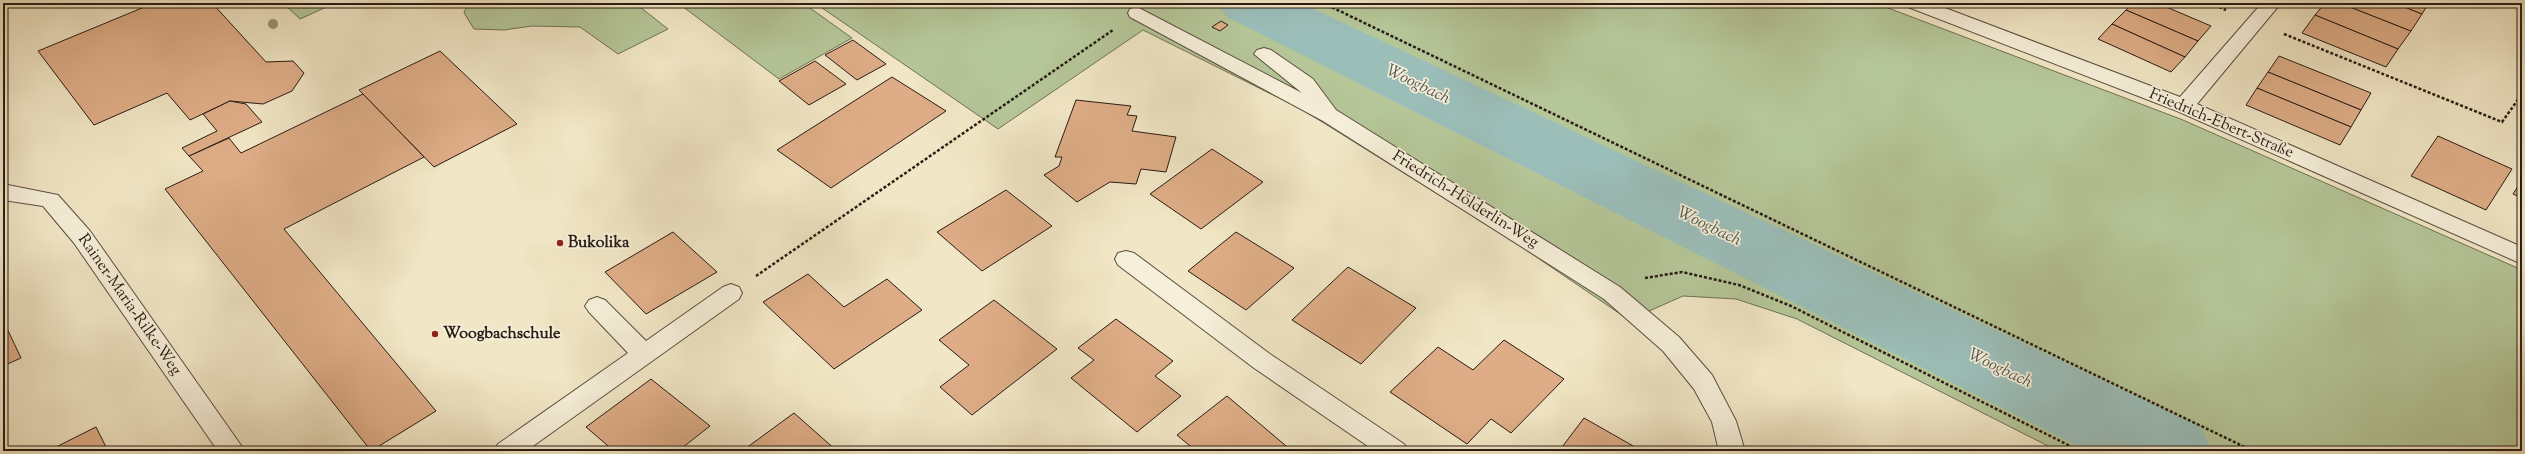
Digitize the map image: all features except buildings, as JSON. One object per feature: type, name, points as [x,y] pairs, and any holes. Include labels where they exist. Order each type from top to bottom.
[{"type":"street","name":"Friedrich-Ebert-Straße","points":[[1915,3],[2184,106],[2522,256]]},
{"type":"street","points":[[2184,106],[2272,3]]},
{"type":"street","name":"Friedrich-Hölderlin-Weg","points":[[1137,13],[1330,116],[1612,293],[1671,344],[1703,382],[1724,421],[1732,451]]},
{"type":"street","points":[[1264,54],[1306,84],[1330,116]]},
{"type":"street","name":"Rainer-Maria-Rilke-Weg","points":[[3,192],[50,200],[82,237],[232,451]]},
{"type":"street","points":[[1126,259],[1262,362],[1395,451]]},
{"type":"street","points":[[507,451],[731,293]]},
{"type":"street","points":[[597,306],[644,354]]},
{"type":"path","points":[[1322,3],[2253,451]]},
{"type":"path","points":[[2210,3],[2502,122],[2522,94]]},
{"type":"path","points":[[731,293],[1137,13]]},
{"type":"path","points":[[1612,293],[1639,280],[1682,272],[1739,285],[1790,306],[2080,451]]},
{"type":"green space","points":[[283,3],[335,3],[300,19]]},
{"type":"green space","points":[[468,3],[643,3],[640,7],[668,29],[618,54],[580,27],[532,26],[504,30],[474,29],[464,13]]},
{"type":"green space","points":[[678,3],[803,3],[852,38],[779,79]]},
{"type":"green space","points":[[815,3],[1875,3],[2183,120],[2522,270],[2522,451],[2058,451],[1797,319],[1736,299],[1683,296],[1629,320],[1516,243],[1303,110],[1143,30],[998,129]]},
{"type":"waterway","name":"Woogbach","points":[[1249,3],[2169,451]]},
{"type":"waterway","points":[[1251,22],[1277,18]]},
{"type":"place","name":"Bukolika","points":[[560,243]]},
{"type":"place","name":"Woogbachschule","points":[[435,334]]}]
